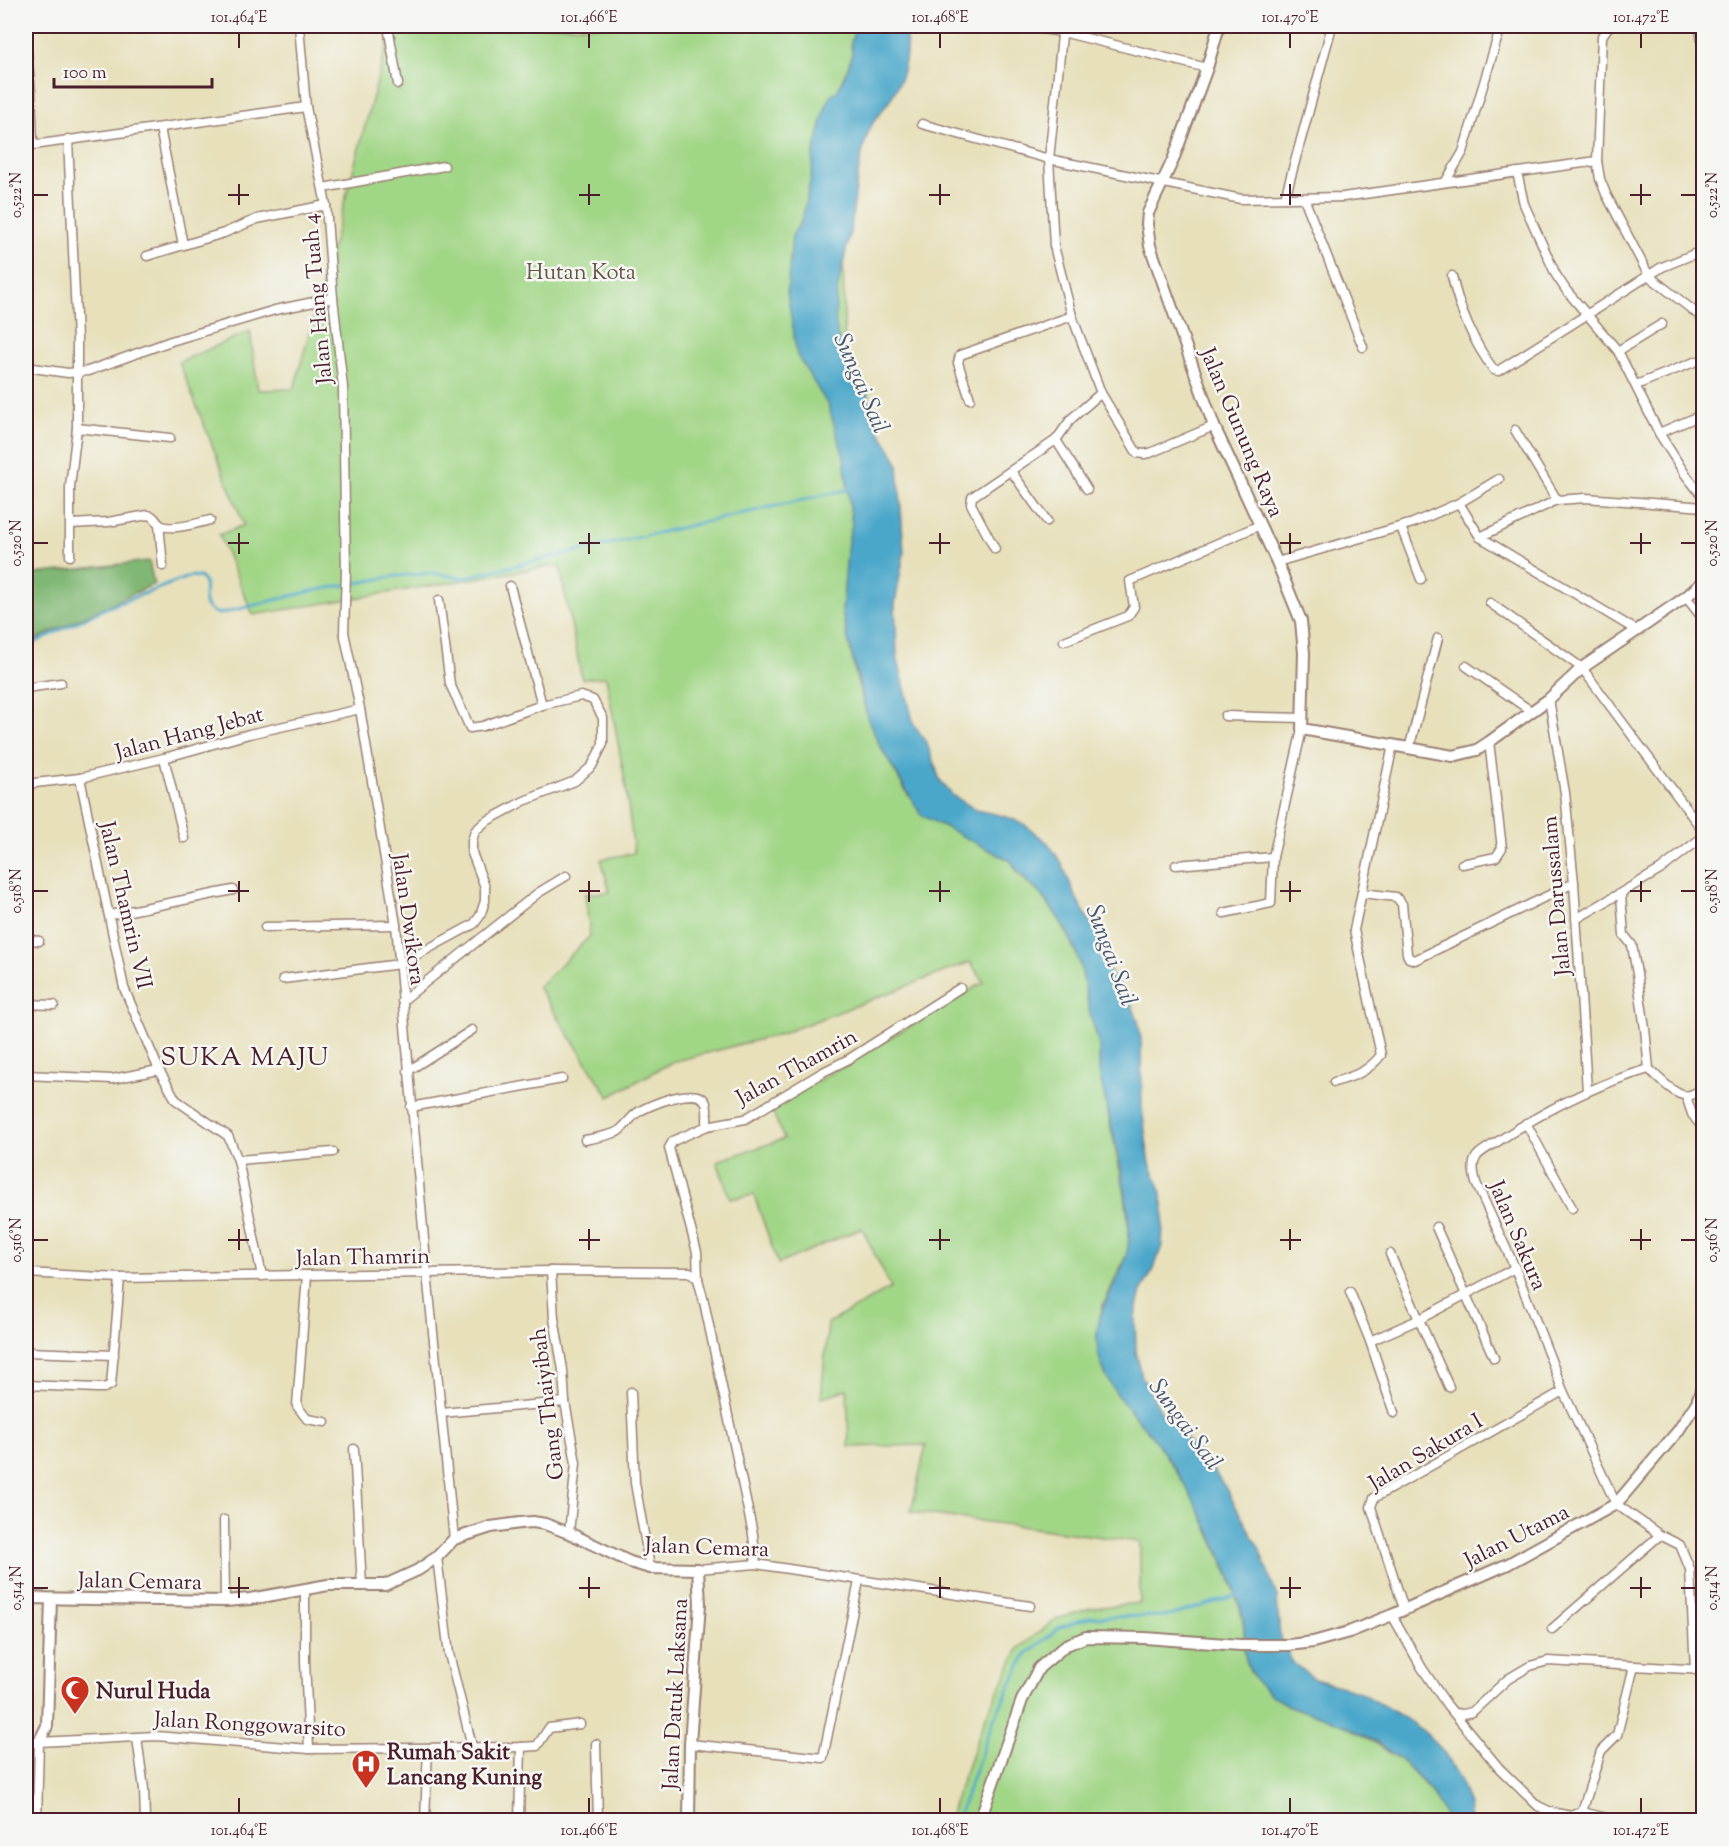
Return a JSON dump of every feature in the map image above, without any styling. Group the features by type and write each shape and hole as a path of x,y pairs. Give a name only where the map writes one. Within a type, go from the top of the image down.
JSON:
{"street":[{"name":"Jalan Hang Tuah 4","path":"299,26 306,107 326,205 343,387 345,572"},
{"path":"388,26 398,84"},
{"path":"1024,26 1062,29 1207,68"},
{"name":"Jalan Gunung Raya","path":"1218,26 1207,68 1164,183 1148,213 1147,224 1150,246 1214,426 1277,562 1301,621 1304,652 1302,723"},
{"path":"1285,198 1332,26"},
{"path":"1446,181 1463,152 1500,29 1475,26"},
{"path":"1609,26 1602,36 1597,161 1606,194 1649,276 1704,319"},
{"path":"1700,26 1704,60"},
{"path":"1062,29 1049,159 1054,246 1072,316 1101,393 1137,453 1150,453 1214,426"},
{"path":"26,42 31,92 29,146 306,107"},
{"path":"922,124 1049,159 1241,199 1343,196 1597,161"},
{"path":"160,128 183,245"},
{"path":"68,140 77,339 77,428 70,487 70,556"},
{"path":"323,188 444,166"},
{"path":"1517,172 1524,204 1556,275 1618,351 1659,433 1685,474 1704,498"},
{"path":"1304,198 1363,347"},
{"path":"147,256 224,233 257,219 326,205"},
{"path":"1452,276 1463,311 1481,353 1496,371 1588,316 1662,267 1704,250"},
{"path":"26,367 88,371 171,341 274,310 333,298"},
{"path":"970,399 958,363 960,355 1072,316"},
{"path":"1618,351 1662,324"},
{"path":"1636,385 1697,362"},
{"path":"995,549 970,500 1056,440 1071,419 1101,393"},
{"path":"1659,433 1704,414"},
{"path":"77,428 170,438"},
{"path":"1515,430 1557,500"},
{"path":"1056,440 1087,489"},
{"path":"1011,471 1047,520"},
{"path":"1277,562 1401,527 1458,503 1499,479"},
{"path":"1480,537 1557,500 1586,498 1704,507"},
{"path":"1458,503 1480,537 1636,630"},
{"path":"71,524 108,522 148,515 155,518 159,524 163,566"},
{"path":"159,524 165,527 181,526 210,520"},
{"path":"1064,641 1128,616 1134,607 1130,581 1260,525"},
{"path":"1401,527 1421,579"},
{"name":"Jalan Dwikora","path":"345,572 344,632 360,709 396,925 427,1273"},
{"path":"1225,716 1302,723 1409,749 1454,756 1470,753 1549,699 1582,668 1686,597 1704,581"},
{"path":"510,585 542,705"},
{"path":"1686,597 1704,620"},
{"path":"284,979 400,964 474,924 480,916 485,901 484,887 472,853 474,831 484,822 524,801 575,780 592,766 603,744 603,718 593,700 581,696 542,705 483,726 470,728 450,684 440,600"},
{"path":"1490,603 1582,668 1704,834 1660,870 1621,895 1576,919"},
{"path":"1409,749 1438,638"},
{"path":"1466,666 1531,711"},
{"path":"26,688 61,683"},
{"name":"Jalan Darussalam","path":"1549,699 1564,793 1574,883 1587,1091"},
{"name":"Jalan Hang Jebat","path":"26,784 81,778 249,734 360,709"},
{"path":"1224,913 1271,903 1273,857 1302,723"},
{"path":"1462,864 1496,857 1502,848 1489,742"},
{"path":"1334,1082 1356,1076 1368,1069 1381,1055 1354,930 1393,745"},
{"path":"164,758 184,838"},
{"name":"Jalan Thamrin VII","path":"81,778 124,988 159,1070 176,1100 228,1136 238,1160 262,1276"},
{"path":"1176,865 1273,857"},
{"path":"402,1001 538,893 566,876"},
{"path":"1362,893 1400,899 1407,954 1409,958 1415,960 1574,883"},
{"path":"110,915 233,890"},
{"path":"1621,895 1624,935 1632,945 1649,1069 1678,1094 1686,1096 1695,1093 1704,1084"},
{"path":"265,927 396,925"},
{"path":"26,939 39,941"},
{"name":"Jalan Thamrin","path":"756,1564 753,1534 698,1279 697,1252 669,1148 673,1141 707,1126 745,1119 849,1059 960,988"},
{"path":"26,1004 54,1005"},
{"path":"408,1071 472,1030"},
{"name":"Jalan Sakura","path":"1616,1504 1563,1391 1515,1268 1476,1183 1473,1170 1478,1155 1526,1123 1587,1091 1618,1078 1649,1069"},
{"path":"26,1075 112,1079 159,1070"},
{"path":"411,1107 562,1079"},
{"path":"585,1140 618,1132 646,1107 673,1097 697,1095 701,1097 706,1102 707,1126"},
{"path":"1686,1096 1692,1114 1704,1130"},
{"path":"1526,1123 1572,1208"},
{"path":"238,1160 333,1152"},
{"path":"1436,1227 1494,1358"},
{"path":"1390,1254 1449,1387"},
{"path":"1370,1341 1420,1319 1515,1268"},
{"name":"Jalan Thamrin","path":"26,1273 120,1278 551,1271 690,1272 698,1279"},
{"name":"Gang Thaiyibah","path":"551,1271 554,1318 576,1463 569,1533"},
{"path":"427,1273 454,1539"},
{"path":"307,1275 297,1406 307,1419 325,1422"},
{"path":"26,1385 104,1388 111,1384 120,1278"},
{"path":"1350,1292 1370,1341 1394,1413"},
{"path":"26,1352 114,1355"},
{"name":"Jalan Utama","path":"980,1821 1022,1700 1039,1668 1066,1645 1086,1637 1145,1638 1240,1645 1289,1645 1313,1642 1349,1632 1392,1615 1508,1564 1616,1504 1678,1431 1696,1402 1704,1381"},
{"name":"Jalan Sakura I","path":"1404,1610 1371,1507 1374,1498 1563,1391"},
{"path":"631,1392 634,1483 650,1568"},
{"path":"441,1413 565,1402"},
{"path":"354,1449 362,1585"},
{"path":"1455,1713 1472,1712 1508,1679 1530,1666 1548,1661 1700,1670 1690,1569 1680,1545 1660,1535 1616,1504"},
{"path":"224,1520 225,1601"},
{"name":"Jalan Cemara","path":"26,1598 225,1601 250,1599 305,1588 385,1585 401,1579 437,1557 454,1539 491,1527 533,1522 569,1533 630,1562 650,1568 698,1569 756,1564 1030,1606"},
{"path":"1552,1629 1660,1535"},
{"path":"437,1557 449,1653 472,1746"},
{"name":"Jalan Datuk Laksana","path":"689,1821 690,1744 700,1604 698,1569"},
{"path":"690,1744 823,1758 859,1581"},
{"path":"305,1588 305,1661 309,1749"},
{"path":"37,1821 39,1742 47,1726 51,1599"},
{"path":"1392,1615 1422,1668 1447,1704 1499,1768 1538,1806 1551,1812 1571,1816 1582,1812 1615,1821"},
{"path":"1582,1812 1601,1751 1617,1735 1634,1666"},
{"path":"519,1821 522,1747 537,1746 549,1728 580,1724"},
{"name":"Jalan Ronggowarsito","path":"26,1742 156,1736 309,1749 522,1747"},
{"path":"137,1738 144,1789 145,1821"},
{"path":"596,1744 598,1821"},
{"path":"425,1821 428,1748"}],"green space":[{"name":"Hutan Kota","path":"392,26 856,26 851,42 852,54 841,83 846,471 852,525 848,541 842,612 868,719 880,746 908,795 979,844 1011,861 1018,874 1040,894 1059,919 1080,962 1089,1010 1099,1045 1099,1071 1125,1195 1129,1233 1128,1251 1103,1305 1098,1325 1099,1355 1105,1374 1130,1411 1154,1438 1195,1500 1229,1576 1240,1609 1244,1628 1244,1652 1250,1672 1269,1693 1285,1704 1355,1730 1399,1759 1440,1803 1446,1820 948,1820 985,1718 1019,1648 1057,1619 1090,1608 1140,1603 1140,1542 911,1512 926,1445 849,1447 847,1389 821,1398 828,1323 891,1288 862,1228 778,1264 754,1195 730,1199 717,1161 784,1139 771,1108 984,982 970,962 781,1034 672,1062 609,1097 538,987 590,936 585,894 610,892 601,859 634,853 625,781 606,677 582,679 560,568 551,566 253,615 219,535 244,525 179,362 250,331 258,390 294,389"},
{"path":"149,561 154,584 26,644 26,575"}],"water":[{"name":"Sungai Sail","path":"856,26 905,26 906,36 906,55 899,83 870,128 863,149 850,234 837,293 836,323 840,344 865,385 874,420 898,464 904,553 895,604 897,656 914,725 926,741 940,780 952,795 976,810 1004,816 1022,823 1048,843 1061,862 1077,899 1100,940 1103,947 1103,958 1113,977 1128,995 1138,1021 1141,1039 1142,1108 1147,1146 1164,1208 1162,1245 1154,1269 1141,1291 1135,1315 1136,1351 1142,1377 1162,1413 1207,1462 1225,1487 1259,1548 1277,1597 1280,1638 1292,1661 1314,1679 1358,1691 1426,1733 1445,1754 1460,1779 1471,1820 1446,1820 1427,1786 1398,1758 1382,1746 1346,1726 1277,1699 1262,1687 1249,1669 1246,1661 1240,1607 1229,1574 1213,1539 1176,1471 1111,1384 1098,1353 1097,1334 1100,1317 1127,1253 1128,1215 1122,1175 1100,1076 1098,1043 1076,951 1055,913 1011,861 921,815 880,746 868,719 842,612 848,541 852,525 844,457 828,405 797,355 787,292 792,236 802,220 813,157 825,109 831,95 838,90 849,65 852,54 851,42"}],"waterway":[{"path":"26,647 106,608 191,576 200,577 205,583 206,606 219,614 307,592 396,576 435,573 461,578 850,489"},
{"path":"957,1820 993,1721 1026,1654 1061,1627 1091,1617 1169,1616 1238,1595"}],"place":[{"name":"Nurul Huda","path":"75,1716"},
{"name":"Rumah Sakit Lancang Kuning","path":"366,1790"}],"district":[{"name":"SUKA MAJU","path":"245,1056"}]}
